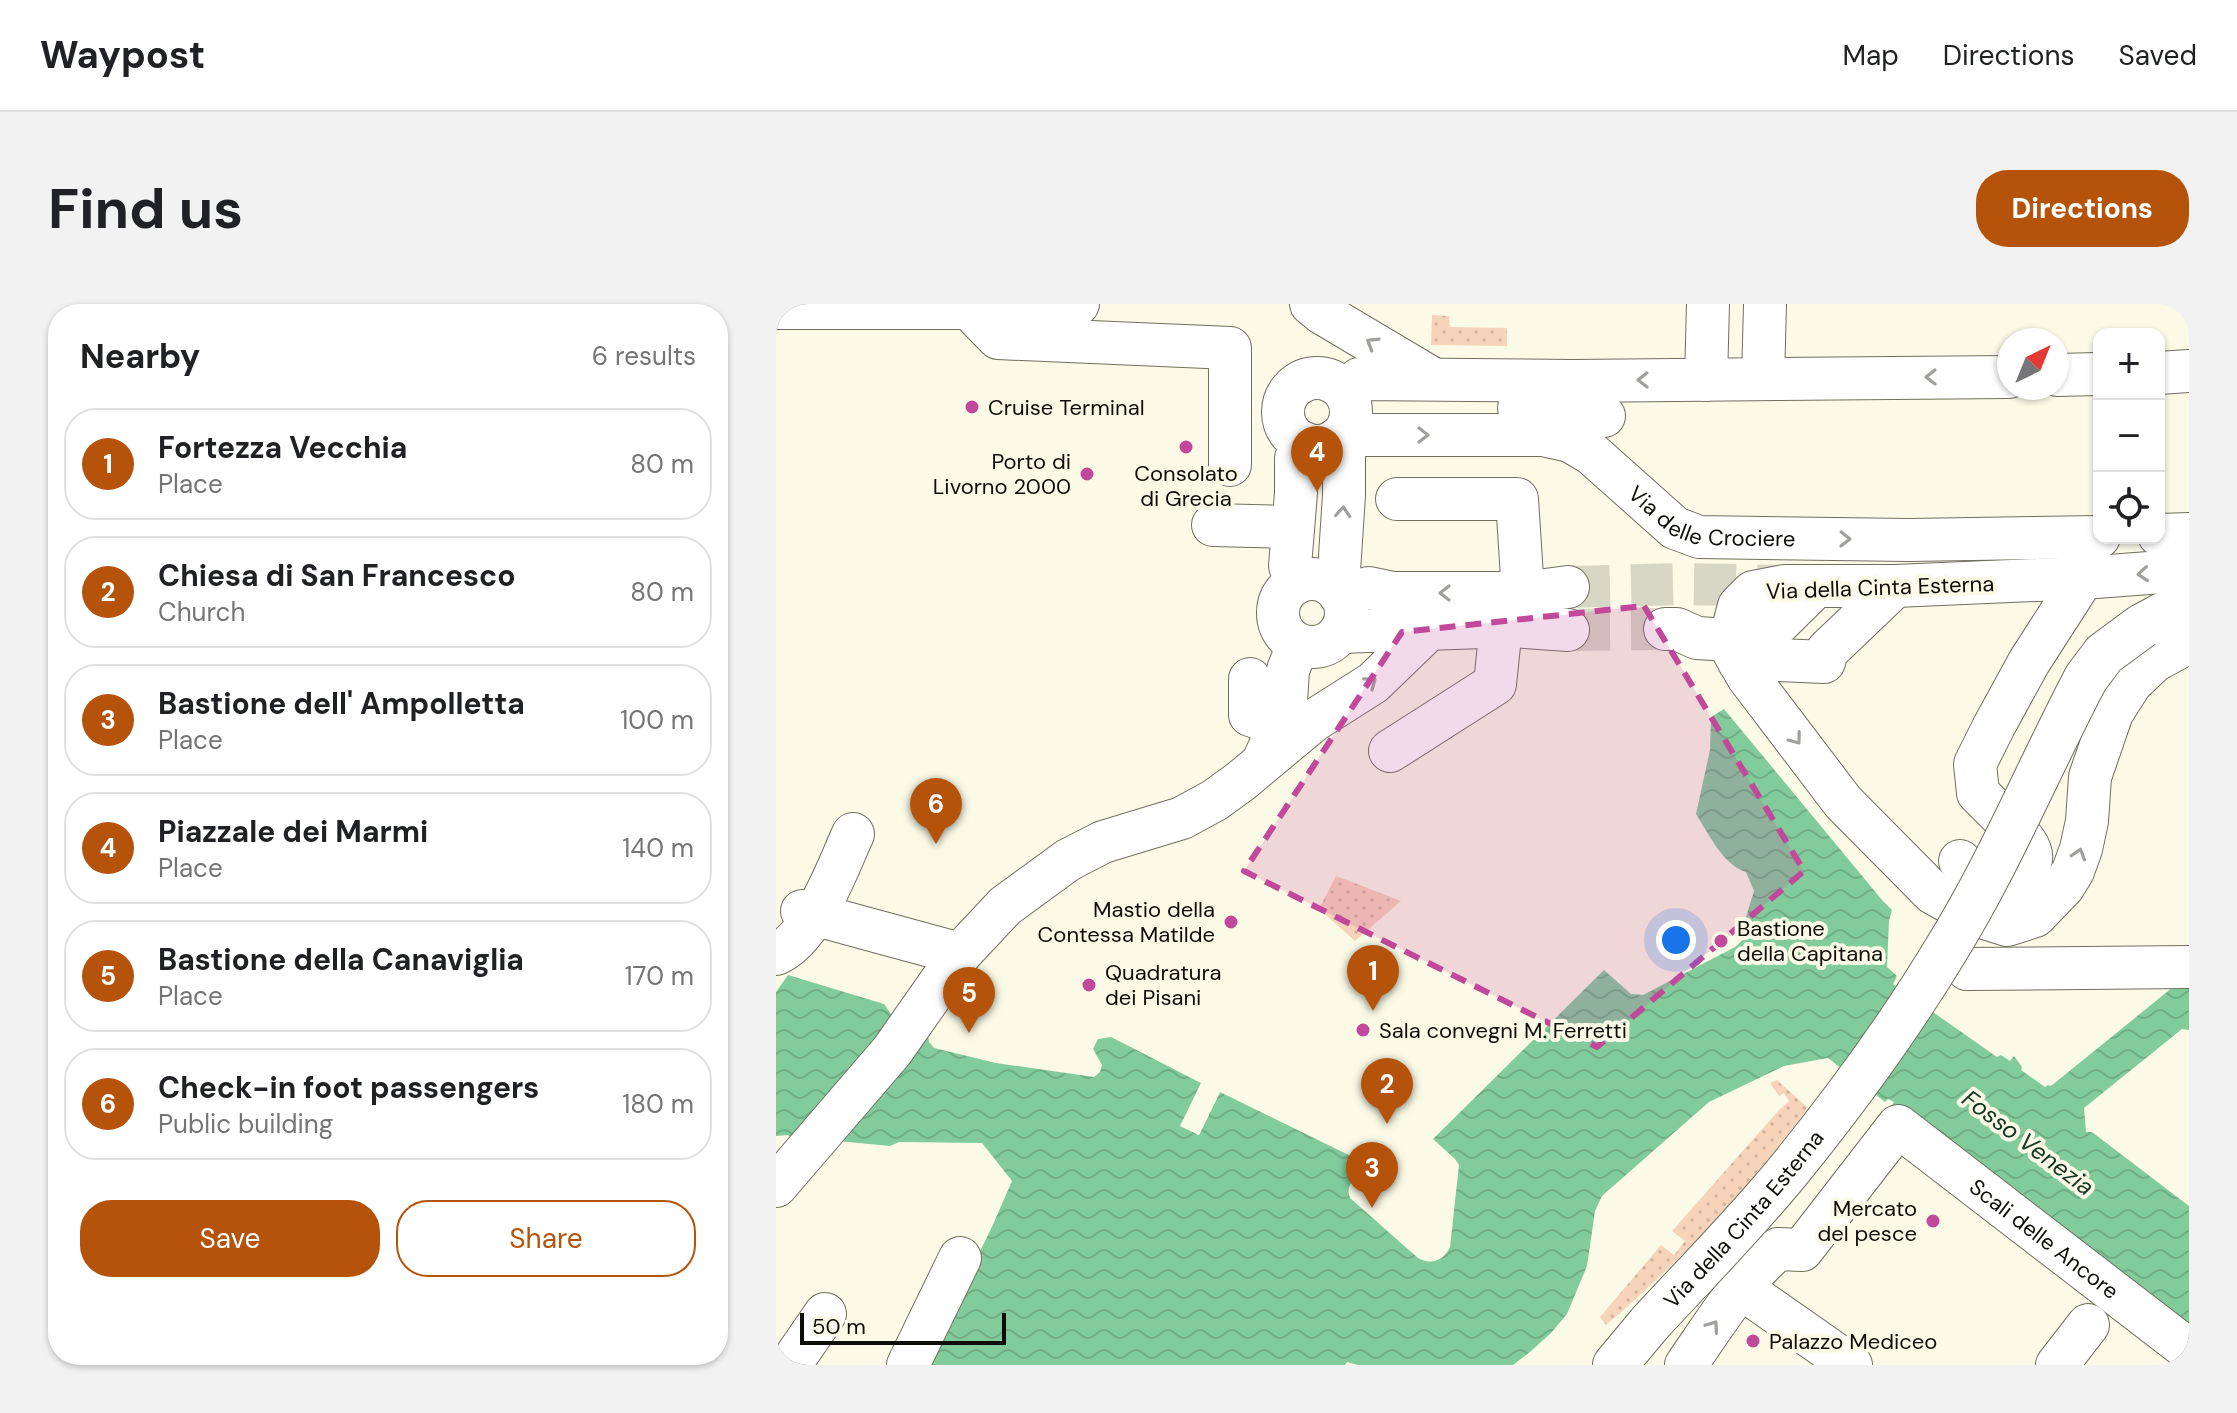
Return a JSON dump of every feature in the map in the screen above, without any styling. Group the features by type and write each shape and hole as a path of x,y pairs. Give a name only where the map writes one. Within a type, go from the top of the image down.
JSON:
{"main road":[{"name":"Via della Cinta Esterna","path":"1617,1364 1650,1323 1788,1172 1871,1062 1945,952 1979,893 2086,678 2104,654 2142,626 2189,605"}],"street":[{"path":"776,308 1052,308 1078,304"},
{"path":"1706,380 1708,304"},
{"path":"1763,379 1765,304"},
{"path":"969,308 998,338 1230,348 1230,465"},
{"path":"1285,736 1288,670 1323,613 1339,571 1344,495 1344,453 1325,414 1303,309 1322,313 1434,380"},
{"path":"2165,373 2189,371"},
{"path":"2069,375 2093,374"},
{"path":"1568,587 1512,610 1430,628 1370,633 1323,613 1290,566 1296,458 1325,414 1359,379 1997,377"},
{"path":"1230,406 1325,414 1573,410 1604,416"},
{"name":"Via delle Crociere","path":"1325,414 1366,435 1543,435 1570,441 1592,454 1675,528 1699,537 1909,540 2093,537"},
{"path":"1390,751 1495,684 1512,610 1517,499 1397,499"},
{"path":"1213,525 1293,527"},
{"path":"2165,535 2189,534"},
{"name":"Via della Cinta Esterna","path":"1720,652 1739,606 1753,592 1784,586 2083,578 2189,570"},
{"path":"1960,861 1983,884 2007,888 2023,875 2030,864 2032,851 2026,840 1978,793 1975,764 2029,662 2083,578"},
{"path":"1720,652 1824,662 1855,586"},
{"path":"1323,613 1369,588 1512,610 1568,630"},
{"path":"786,1174 892,1051 960,954 1005,906 1068,860 1103,842 1182,818 1215,800 1285,736 1373,683 1430,628"},
{"path":"1720,652 1843,802 1933,893 1969,913 2007,925 2035,916 2063,887 2073,871 2087,821 2090,777 2112,713 2131,683 2154,661 2189,642"},
{"path":"1250,679 1250,715 1285,736"},
{"path":"776,954 784,950 809,913 853,834"},
{"path":"809,913 960,954"},
{"path":"1967,969 2189,967"},
{"name":"Scali delle Ancore","path":"1741,1288 1760,1263 1778,1249 1802,1250 1898,1126 2189,1350"},
{"path":"908,1365 960,1258"},
{"path":"1686,1365 1741,1288 1851,1365"},
{"path":"790,1365 825,1314"},
{"path":"2057,1365 2088,1325"}],"highlighted area":[{"path":"1644,606 1804,871 1597,1047 1244,871 1402,632"}],"shaded area":[{"path":"1432,315 1449,316 1450,327 1507,328 1507,346 1431,345"},
{"path":"1336,876 1401,901 1355,941 1319,909"},
{"path":"1777,1080 1808,1108 1713,1222 1606,1325 1600,1317 1661,1245 1674,1255 1685,1241 1672,1231 1789,1101 1784,1093 1779,1096 1770,1083"}],"water":[{"name":"Fosso Venezia","path":"1724,709 1892,910 1887,967 1897,976 1893,984 1997,1057 2001,1055 2010,1061 2014,1056 2021,1070 2045,1087 2051,1086 2178,983 2189,983 2189,1030 2182,1029 2084,1108 2086,1132 2092,1132 2189,1206 2189,1335 1890,1109 1894,1102 1888,1099 1885,1102 1828,1058 1784,1066 1709,1102 1602,1196 1595,1211 1587,1266 1567,1314 1551,1333 1513,1365 1358,1365 1347,1362 1345,1365 924,1365 1012,1181 982,1143 899,1142 890,1146 838,1141 818,1163 788,1135 776,1136 776,992 788,975 884,1004 893,1017 928,1035 934,1048 996,1063 1094,1077 1102,1065 1093,1049 1098,1039 1111,1037 1201,1083 1181,1126 1199,1135 1220,1092 1363,1162 1367,1169 1366,1176 1350,1184 1350,1198 1418,1258 1437,1260 1450,1247 1459,1165 1433,1139 1604,970 1631,994 1643,995 1735,947 1745,938 1748,931 1746,917 1754,891 1746,872 1724,856 1696,814 1710,750 1711,717"}],"pier":[{"path":"1201,1083 1205,1084 1185,1124 1197,1130 1216,1090 1220,1092 1199,1135 1180,1126"}],"tunnel":[{"path":"1568,587 1680,584 1784,586"},
{"path":"1568,630 1665,629"}],"place":[{"name":"Cruise Terminal","path":"972,407"},
{"name":"Consolato di Grecia","path":"1186,447"},
{"name":"Porto di Livorno 2000","path":"1087,474"},
{"name":"Piazzale dei Marmi","path":"1317,492"},
{"name":"Check-in foot passengers","path":"936,844"},
{"name":"Mastio della Contessa Matilde","path":"1231,922"},
{"name":"Bastione della Capitana","path":"1721,941"},
{"name":"Quadratura dei Pisani","path":"1089,985"},
{"name":"Fortezza Vecchia","path":"1373,1011"},
{"name":"Sala convegni M. Ferretti","path":"1363,1030"},
{"name":"Bastione della Canaviglia","path":"969,1033"},
{"name":"Chiesa di San Francesco","path":"1387,1124"},
{"name":"Bastione dell' Ampolletta","path":"1372,1208"},
{"name":"Mercato del pesce","path":"1933,1221"},
{"name":"Palazzo Mediceo","path":"1753,1341"}]}
